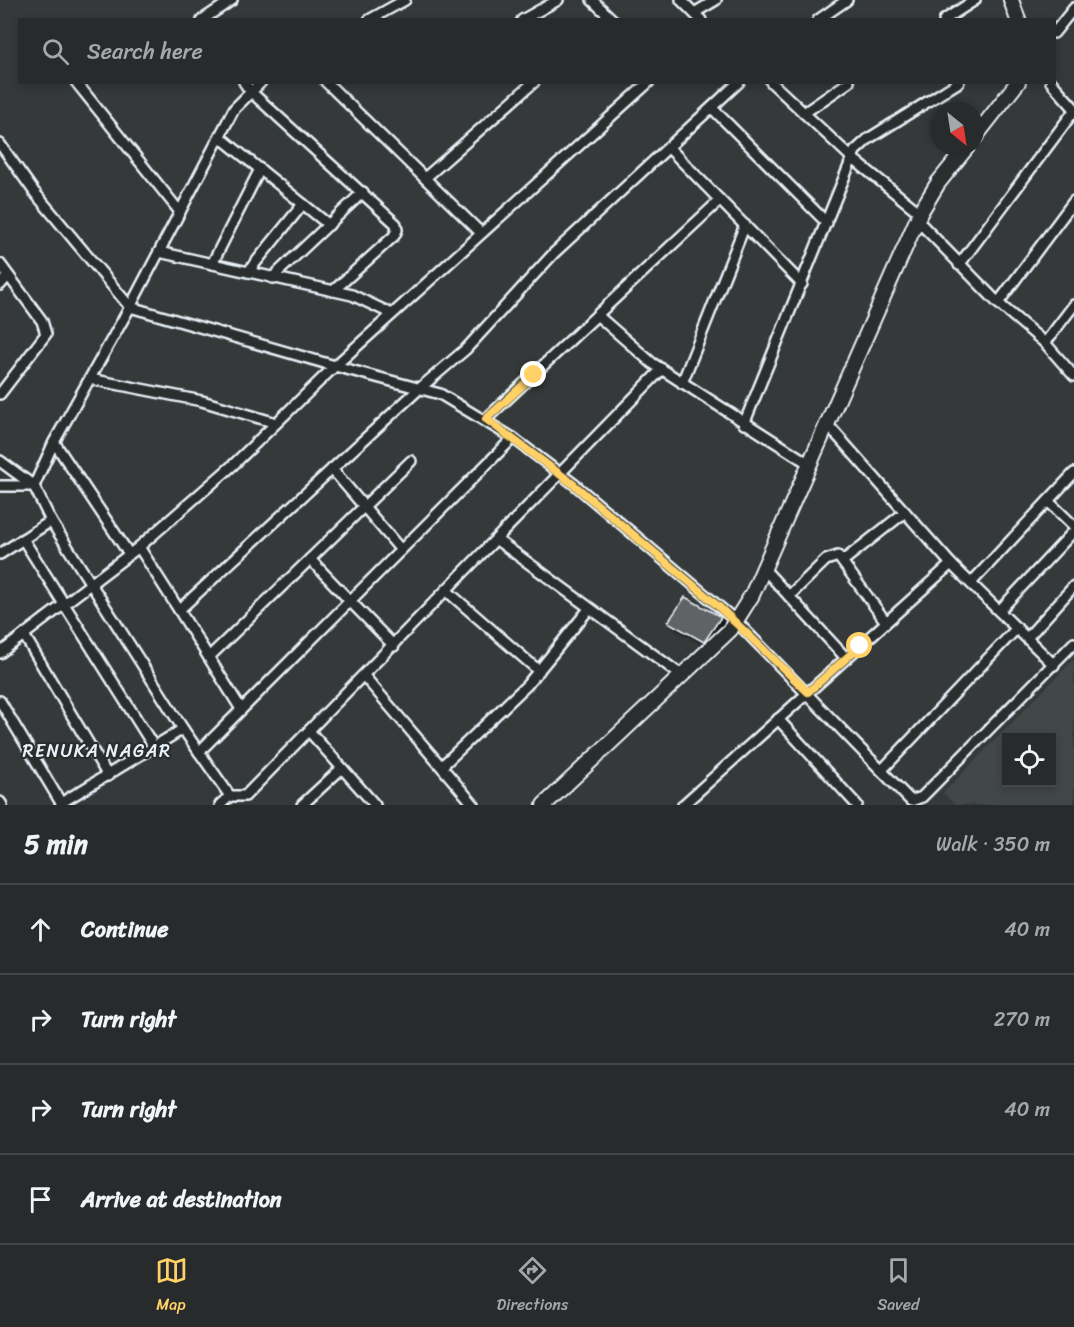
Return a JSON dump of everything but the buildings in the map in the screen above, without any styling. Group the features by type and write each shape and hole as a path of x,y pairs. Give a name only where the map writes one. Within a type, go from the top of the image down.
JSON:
{"main road":[{"path":"1011,0 1017,18"},
{"path":"984,125 1016,84"},
{"path":"544,805 730,630 736,621 764,569 919,217 938,183 960,156"}],"street":[{"path":"205,18 232,0"},
{"path":"381,0 383,12"},
{"path":"372,18 405,0"},
{"path":"526,18 558,0"},
{"path":"592,0 609,18"},
{"path":"681,0 697,16 716,0"},
{"path":"821,18 846,0"},
{"path":"947,18 975,0"},
{"path":"1056,30 1074,8"},
{"path":"78,84 180,212"},
{"path":"245,84 250,91 392,218 397,230 333,291"},
{"path":"34,486 54,442 130,307 234,109 259,84"},
{"path":"328,84 481,233"},
{"path":"425,178 532,84"},
{"path":"0,653 66,605 139,547 233,465 392,314 647,84"},
{"path":"179,610 419,389 466,349 554,253 737,84"},
{"path":"773,84 919,217 959,265 998,303 1045,343 1074,376"},
{"path":"804,113 846,84"},
{"path":"744,424 852,158 868,139 956,84"},
{"path":"959,265 1074,110 1053,84"},
{"path":"712,108 827,223"},
{"path":"220,137 329,225"},
{"path":"0,144 35,193 130,307 440,394 486,419 513,438 736,621 808,692 911,801 918,800 1074,644"},
{"path":"668,147 802,284"},
{"path":"212,264 260,169"},
{"path":"272,278 363,192"},
{"path":"486,419 720,200"},
{"path":"998,303 1074,201"},
{"path":"248,272 303,204"},
{"path":"682,383 745,225"},
{"path":"159,252 333,291 369,302 392,314"},
{"path":"0,264 42,321 46,334 0,394"},
{"path":"0,285 8,276"},
{"path":"1045,343 1074,305"},
{"path":"597,315 635,350 662,369 744,424 811,465"},
{"path":"220,805 230,796 245,796 662,369"},
{"path":"90,379 202,401 276,423"},
{"path":"828,425 951,564 1054,665"},
{"path":"199,752 513,438"},
{"path":"54,442 129,554"},
{"path":"0,461 34,486 51,521 183,729 230,796"},
{"path":"208,657 411,461"},
{"path":"332,469 402,550"},
{"path":"971,583 1074,473"},
{"path":"0,486 34,486"},
{"path":"1048,501 1074,526"},
{"path":"843,561 905,512"},
{"path":"0,554 51,521"},
{"path":"999,611 1074,531"},
{"path":"23,539 154,747"},
{"path":"496,540 681,675"},
{"path":"139,547 241,709"},
{"path":"789,596 831,556 838,556 886,622"},
{"path":"310,559 394,646"},
{"path":"683,805 951,564"},
{"path":"764,569 846,658"},
{"path":"1027,638 1074,586"},
{"path":"447,591 539,671"},
{"path":"442,766 539,671 589,609"},
{"path":"882,770 1017,628"},
{"path":"24,635 108,776"},
{"path":"364,676 474,805"},
{"path":"0,701 60,804 183,729"},
{"path":"778,718 857,805"},
{"path":"309,731 375,805"},
{"path":"302,805 342,768"}],"shaded area":[{"path":"1074,659 1074,805 955,805 943,793"}],"district":[{"name":"RENUKA NAGAR","path":"97,751"}],"route":[{"path":"534,375 486,419 573,484 736,621 808,692 860,646"}]}
